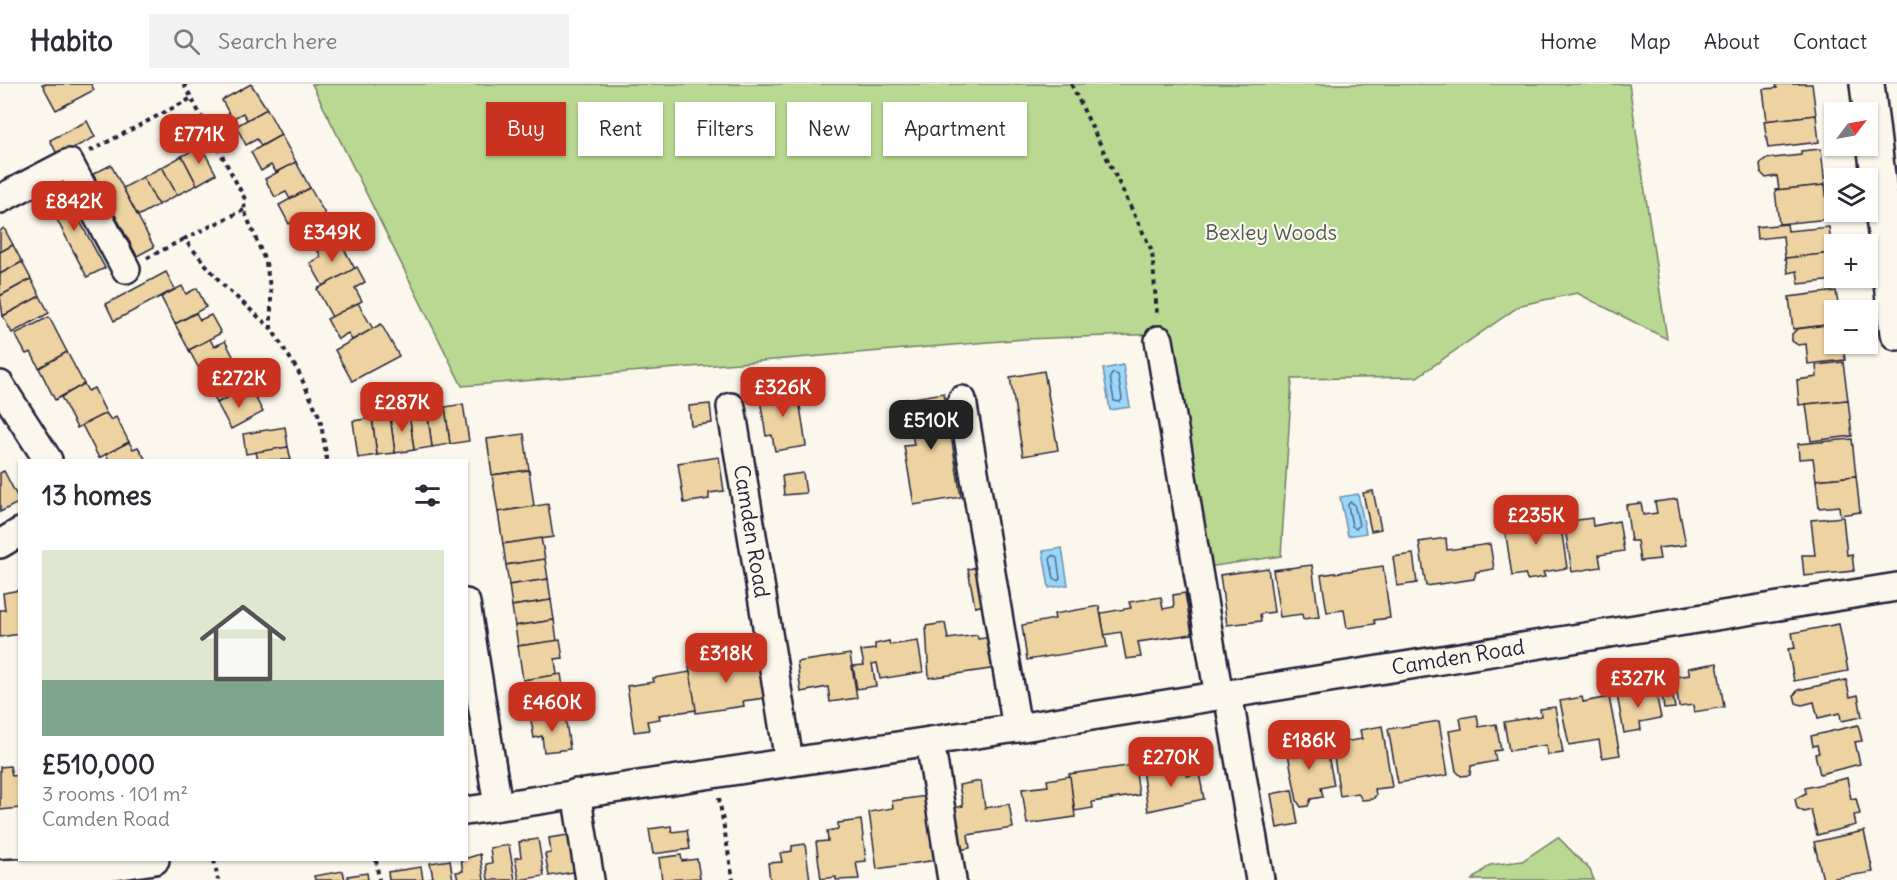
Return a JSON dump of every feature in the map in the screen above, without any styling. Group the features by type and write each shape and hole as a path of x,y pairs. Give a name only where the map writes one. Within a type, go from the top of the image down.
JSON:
{"main road":[{"path":"1867,84 1897,333"}],"street":[{"path":"0,199 69,163 126,269"},
{"path":"1159,340 1223,695 1260,880"},
{"path":"0,385 47,459"},
{"path":"962,400 1017,728"},
{"name":"Camden Road","path":"731,407 789,762"},
{"path":"0,544 18,533"},
{"name":"Camden Road","path":"468,811 1017,728 1897,587"},
{"path":"468,616 498,806"},
{"path":"930,741 952,880"},
{"path":"576,793 590,880"},
{"path":"0,873 88,870 148,861"}],"path":[{"path":"184,84 245,199 244,210 266,263 271,293 272,328"},
{"path":"1071,84 1152,251 1159,340"},
{"path":"69,163 192,98"},
{"path":"126,269 244,210"},
{"path":"184,239 224,286 272,328 298,371 320,418 327,459"},
{"path":"715,772 733,880"},
{"path":"214,861 218,880"},
{"path":"376,861 379,880"}],"green space":[{"name":"Bexley Woods","path":"312,84 1629,84 1667,339 1577,293 1521,305 1417,377 1292,379 1281,556 1195,569 1161,334 1025,339 462,386"},
{"path":"1558,837 1590,870 1594,880 1472,880 1490,865 1522,861"}],"water":[{"path":"1123,365 1130,407 1110,410 1103,369"},
{"path":"1358,494 1366,533 1348,536 1340,497"},
{"path":"1062,548 1068,585 1049,588 1043,551"}],"building":[{"path":"42,84 91,84 94,90 56,110"},
{"path":"251,84 267,109 247,120 243,113 232,119 222,100"},
{"path":"1776,84 1812,84 1816,115 1767,121 1763,89 1777,88"},
{"path":"267,109 281,135 261,146 257,139 246,145 236,126"},
{"path":"1816,115 1819,142 1768,148 1764,121"},
{"path":"87,121 95,137 58,156 50,140"},
{"path":"281,135 296,162 276,172 271,165 261,171 251,152"},
{"path":"201,146 216,174 197,185 182,156"},
{"path":"1821,149 1824,185 1779,190 1777,176 1766,178 1761,173 1760,164 1765,159 1801,155 1801,151"},
{"path":"182,156 197,185 177,195 162,167"},
{"path":"296,162 310,188 290,199 286,192 275,197 265,179"},
{"path":"111,165 154,247 137,256 93,174"},
{"path":"162,167 177,195 158,205 143,177"},
{"path":"143,177 158,205 138,216 123,188"},
{"path":"1824,185 1824,220 1779,224 1775,190"},
{"path":"61,186 105,268 87,277 44,195"},
{"path":"310,188 325,214 304,225 300,218 289,224 279,205"},
{"path":"325,214 339,240 318,251 314,244 304,250 294,231"},
{"path":"1787,224 1788,231 1829,227 1830,234 1824,234 1824,254 1785,259 1783,236 1757,239 1756,227"},
{"path":"4,228 13,245 0,252 0,231"},
{"path":"339,240 355,269 323,286 310,263 321,257 318,251"},
{"path":"13,245 22,262 0,274 0,252"},
{"path":"1824,254 1824,281 1799,284 1797,271 1788,273 1786,258"},
{"path":"22,262 31,279 0,296 0,274"},
{"path":"357,267 365,282 355,288 362,301 332,317 317,289"},
{"path":"166,272 175,289 114,321 106,304"},
{"path":"31,279 40,296 3,316 0,296"},
{"path":"182,286 186,294 197,288 206,307 175,324 161,297"},
{"path":"1836,291 1837,300 1824,300 1824,325 1793,329 1789,297"},
{"path":"40,296 49,313 12,333 3,316"},
{"path":"358,303 373,329 352,340 348,333 338,339 327,319"},
{"path":"196,313 200,320 211,315 221,333 189,350 175,324"},
{"path":"49,317 67,352 39,368 31,352 26,354 15,334"},
{"path":"381,324 399,356 352,381 335,350"},
{"path":"1824,325 1824,354 1844,354 1845,360 1808,364 1806,344 1798,345 1792,341 1792,334 1797,329"},
{"path":"210,339 214,347 225,341 235,360 203,376 189,350"},
{"path":"67,352 84,384 55,400 39,368"},
{"path":"1843,362 1848,400 1799,405 1797,380 1817,377 1816,365"},
{"path":"224,365 228,373 239,367 249,386 217,403 203,376"},
{"path":"1044,371 1058,450 1023,456 1010,377"},
{"path":"84,384 88,391 94,388 106,413 77,428 61,397"},
{"path":"797,386 806,446 775,451 772,435 766,436 759,393"},
{"path":"238,392 242,399 253,393 263,412 231,429 217,403"},
{"path":"944,393 961,497 914,505 904,446 914,445 906,399"},
{"path":"1848,400 1852,436 1811,441 1806,404"},
{"path":"463,404 469,441 450,444 445,407"},
{"path":"710,404 712,423 691,426 689,406"},
{"path":"445,407 450,444 432,447 427,410"},
{"path":"427,410 432,447 414,450 409,413"},
{"path":"106,413 111,420 116,417 129,442 99,458 82,425"},
{"path":"409,413 414,450 395,453 390,416"},
{"path":"390,416 395,453 377,455 372,418"},
{"path":"372,418 377,455 358,458 353,421"},
{"path":"285,427 288,447 246,454 243,434"},
{"path":"524,434 529,470 492,475 487,439"},
{"path":"1852,439 1856,476 1816,480 1813,458 1799,459 1798,444"},
{"path":"129,442 133,449 138,447 145,459 108,459 106,454"},
{"path":"288,447 291,459 258,459 256,452"},
{"path":"719,457 724,491 709,493 709,499 684,503 678,463"},
{"path":"529,470 534,506 498,512 492,475"},
{"path":"4,471 18,498 18,503 0,512 0,473"},
{"path":"803,473 806,493 784,495 782,476"},
{"path":"1856,476 1860,512 1840,515 1839,506 1819,508 1816,480"},
{"path":"1373,491 1381,529 1371,531 1363,493"},
{"path":"1677,499 1686,545 1658,548 1660,559 1640,561 1637,541 1631,541 1626,505 1641,503 1643,515 1657,513 1655,502"},
{"path":"548,504 553,537 503,544 498,512"},
{"path":"1559,514 1567,568 1543,572 1545,577 1527,580 1525,574 1512,576 1504,522"},
{"path":"1843,517 1847,555 1852,554 1854,571 1804,576 1802,555 1815,555 1811,520"},
{"path":"1592,518 1593,526 1619,521 1624,551 1599,555 1601,567 1572,572 1564,522"},
{"path":"541,538 545,559 506,565 503,544"},
{"path":"1446,538 1447,550 1490,544 1494,569 1476,572 1474,579 1426,586 1419,542"},
{"path":"1413,554 1417,583 1397,586 1393,557"},
{"path":"545,559 548,579 509,585 506,565"},
{"path":"1312,565 1319,617 1303,619 1302,614 1280,617 1273,570"},
{"path":"983,566 990,604 975,607 968,569"},
{"path":"1383,566 1390,618 1374,620 1375,624 1347,628 1344,610 1327,612 1321,575"},
{"path":"1268,568 1274,612 1260,614 1261,621 1227,625 1220,575"},
{"path":"548,579 551,600 512,606 509,585"},
{"path":"18,590 18,634 0,637 0,610 5,610 3,593"},
{"path":"1185,593 1192,634 1138,642 1141,657 1126,659 1121,632 1104,635 1101,613 1131,608 1129,602 1161,597 1163,609 1174,607 1173,595"},
{"path":"551,600 554,620 515,626 512,606"},
{"path":"1099,606 1107,647 1027,660 1022,625 1055,619 1054,614"},
{"path":"554,620 557,641 518,646 515,626"},
{"path":"945,623 948,639 977,635 978,639 992,637 997,668 929,678 926,626"},
{"path":"1839,624 1848,671 1794,681 1788,649 1795,648 1792,633"},
{"path":"560,640 563,658 555,659 557,675 523,680 518,646"},
{"path":"889,641 890,645 918,641 923,672 880,679 877,663 872,664 876,686 857,689 853,666 864,665 861,651 875,649 875,644"},
{"path":"850,654 857,698 830,702 828,687 801,692 797,662"},
{"path":"759,657 765,698 743,701 744,706 696,713 689,667"},
{"path":"1717,663 1724,707 1694,712 1693,705 1679,707 1675,677 1690,675 1688,668"},
{"path":"690,672 696,710 659,715 660,719 647,721 649,730 634,732 627,686 654,682 653,678"},
{"path":"561,674 563,687 571,686 575,710 529,717 523,680"},
{"path":"1846,680 1850,697 1858,695 1862,717 1841,721 1840,713 1818,718 1814,702 1802,705 1796,703 1794,695 1798,690"},
{"path":"1671,686 1675,708 1664,709 1661,688"},
{"path":"1655,688 1661,718 1640,722 1641,730 1624,733 1617,695"},
{"path":"1582,697 1583,702 1609,697 1620,755 1602,758 1599,740 1569,745 1560,701"},
{"path":"1555,707 1563,753 1548,755 1546,745 1509,751 1504,722 1541,716 1540,709"},
{"path":"565,715 570,749 544,752 542,736 534,738 531,720"},
{"path":"1477,715 1479,727 1496,724 1501,750 1494,751 1496,761 1471,766 1470,775 1461,776 1456,771 1449,731 1462,729 1460,718"},
{"path":"1439,721 1448,775 1398,783 1388,729"},
{"path":"1858,725 1862,741 1855,742 1860,764 1820,774 1815,754 1819,753 1817,745 1813,746 1811,736"},
{"path":"1382,726 1392,787 1375,789 1376,795 1373,799 1362,800 1358,793 1340,796 1332,744 1362,739 1360,730"},
{"path":"1309,738 1312,753 1327,750 1334,785 1321,788 1323,797 1311,799 1308,806 1301,807 1297,801 1286,743"},
{"path":"1135,765 1139,795 1092,802 1093,808 1075,811 1069,774"},
{"path":"10,766 12,776 18,775 18,808 0,810 0,767"},
{"path":"1155,767 1156,773 1186,767 1187,776 1199,773 1204,799 1148,811 1142,769"},
{"path":"1070,776 1075,817 1027,824 1022,789 1048,786 1047,780"},
{"path":"1847,778 1851,799 1856,798 1860,814 1854,815 1856,825 1817,835 1811,810 1804,812 1797,808 1795,799 1806,793 1805,788"},
{"path":"981,781 985,808 1009,804 1013,828 968,835 970,848 959,850 953,808 963,806 959,785"},
{"path":"1292,790 1298,824 1277,828 1271,794"},
{"path":"926,796 936,860 877,869 869,812 893,808 892,801"},
{"path":"861,820 866,861 856,862 859,879 836,880 836,877 821,879 816,842 828,841 827,831 838,829 838,823"},
{"path":"671,826 672,832 687,830 690,849 653,854 649,829"},
{"path":"1864,831 1873,872 1823,880 1814,842"},
{"path":"568,835 574,872 549,876 545,854 551,853 549,838"},
{"path":"538,839 544,876 519,880 515,858 521,857 519,842"},
{"path":"805,844 810,880 770,880 768,863 782,862 780,853 792,851 792,846"},
{"path":"509,845 515,880 488,880 486,864 492,863 490,848"},
{"path":"480,854 484,880 458,880 456,872 463,871 461,861 468,861 468,858"},
{"path":"681,855 682,861 697,859 700,878 662,880 659,858"},
{"path":"450,861 453,880 427,880 433,877 430,863"},
{"path":"421,867 423,880 389,880 388,872"},
{"path":"343,871 345,880 315,880 314,876"},
{"path":"367,873 368,880 348,880 348,876"}]}
